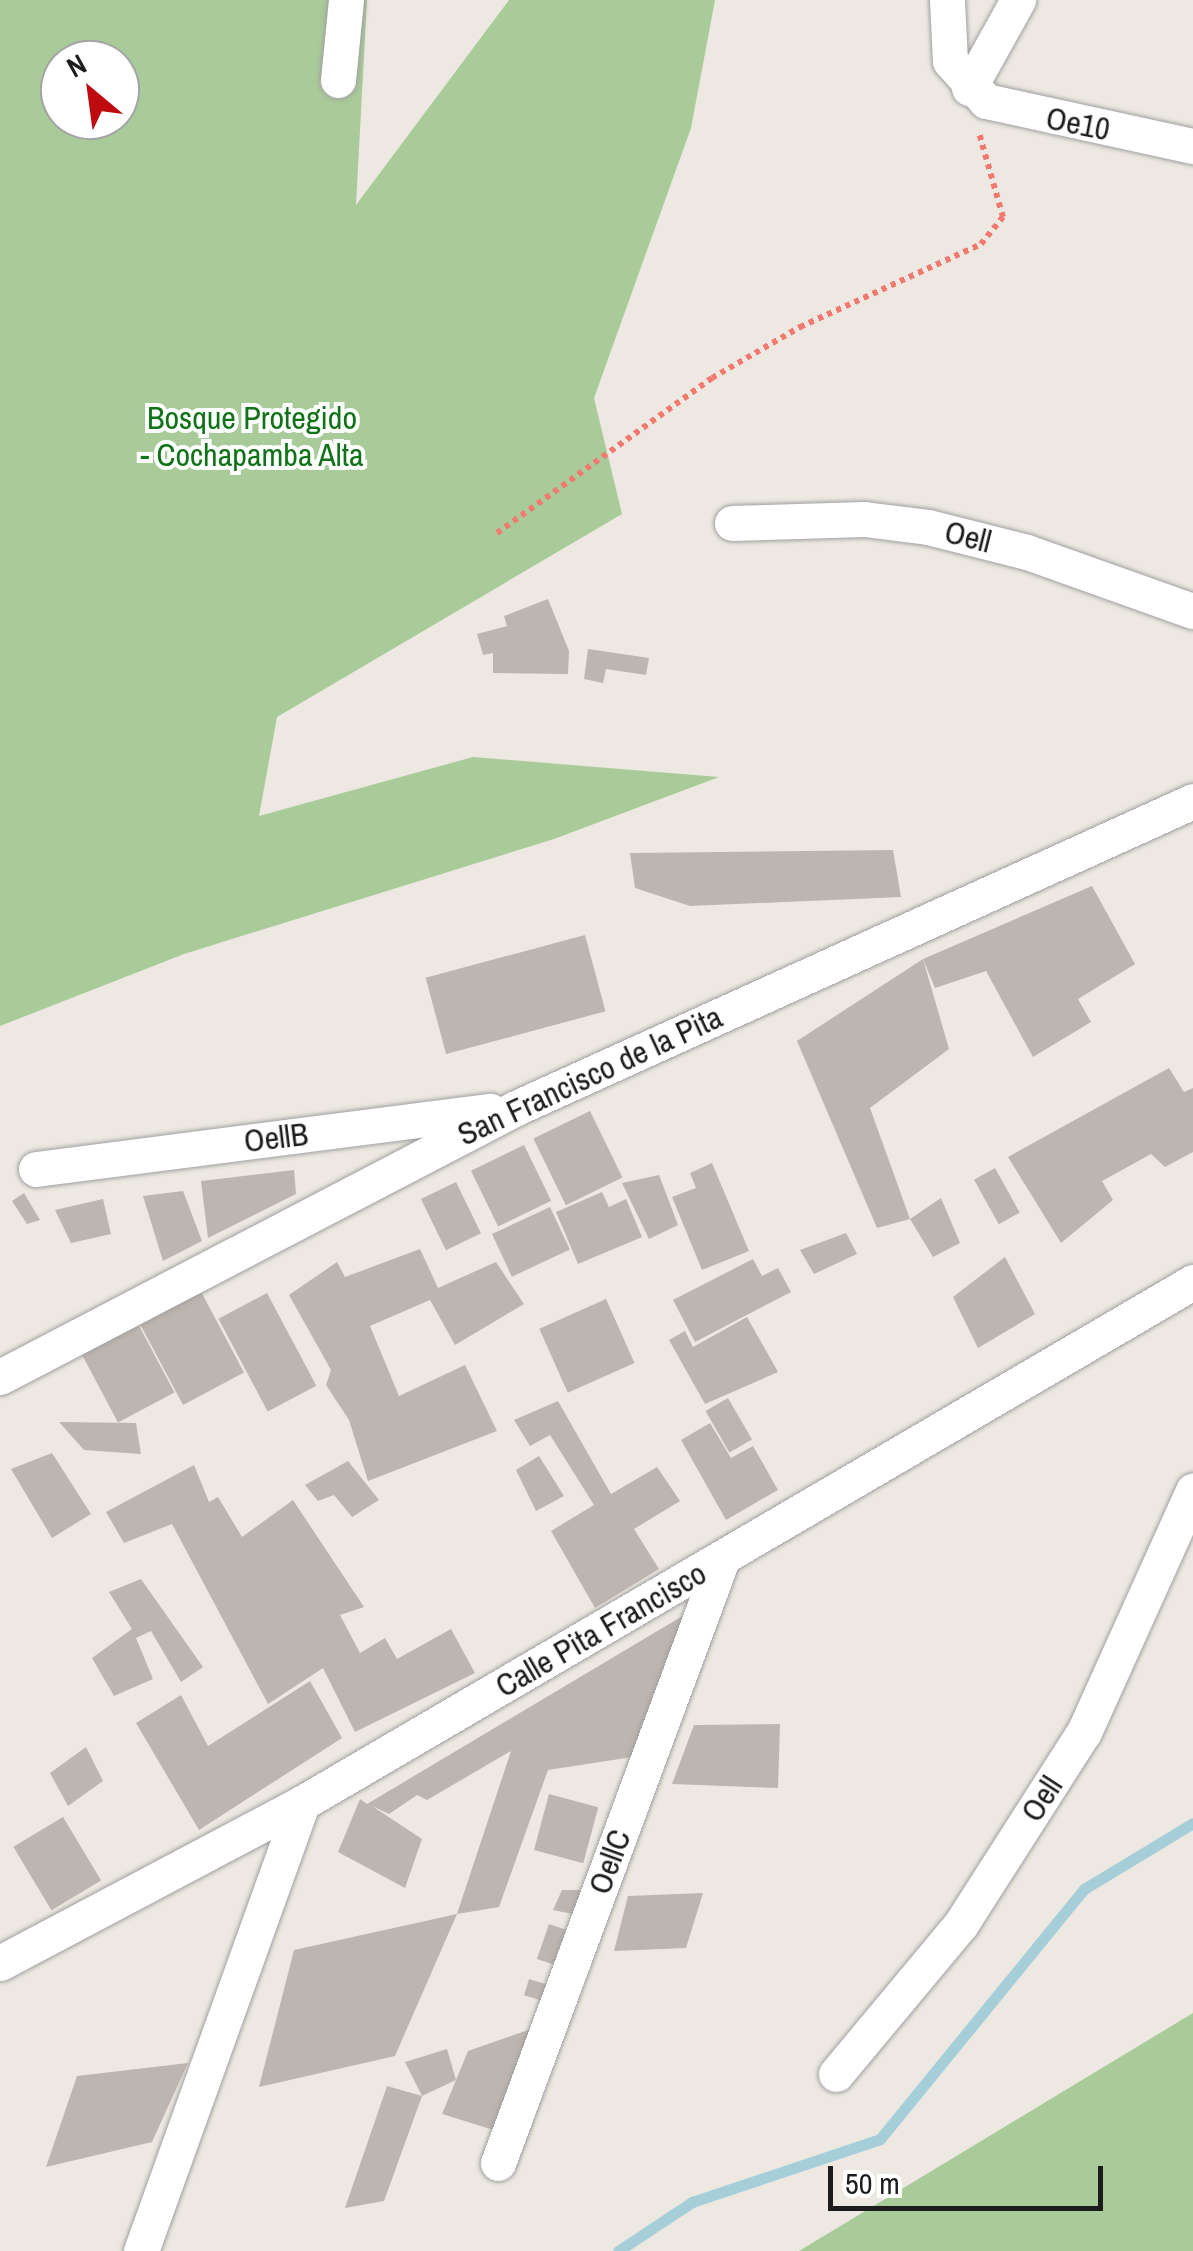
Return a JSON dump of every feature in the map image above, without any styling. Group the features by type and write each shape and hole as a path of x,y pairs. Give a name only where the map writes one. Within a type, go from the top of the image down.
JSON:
{"street":[{"path":"338,80 346,0"},
{"path":"947,0 947,50 969,88"},
{"path":"969,88 1018,0"},
{"name":"Oe10","path":"969,88 1006,109 1193,146"},
{"name":"Oell","path":"732,523 864,519 928,527 1027,552 1193,611"},
{"name":"San Francisco de la Pita","path":"0,1377 516,1108 1193,800"},
{"name":"OellB","path":"36,1168 516,1108"},
{"name":"Calle Pita Francisco","path":"0,1963 302,1803 721,1562 1193,1282"},
{"name":"Oell","path":"836,2074 962,1924 1084,1732 1193,1491"},
{"name":"OellC","path":"498,2162 721,1562"},
{"path":"142,2251 302,1803"}],"path":[{"path":"497,533 712,378 800,327 981,244 1003,217 969,88"}],"green space":[{"name":"Bosque Protegido - Cochapamba Alta","path":"0,0 367,0 356,205 509,0 715,0 691,128 594,398 622,514 277,717 259,816 473,757 719,777 554,839 184,954 0,1026"},
{"path":"1193,2013 1193,2251 799,2251"}],"building":[{"path":"548,599 569,651 568,674 493,673 493,653 483,655 477,634 507,626 504,616"},
{"path":"588,649 649,658 646,675 606,669 603,683 584,679"},
{"path":"893,850 901,897 690,906 635,888 630,853"},
{"path":"1092,886 1135,964 1078,999 1091,1022 1033,1057 986,971 935,988 923,959"},
{"path":"585,935 605,1011 446,1054 426,978"},
{"path":"923,959 949,1049 870,1108 910,1219 877,1228 797,1041"},
{"path":"1169,1068 1184,1092 1193,1088 1193,1152 1165,1167 1151,1154 1102,1181 1113,1200 1061,1243 1008,1157"},
{"path":"590,1111 622,1178 566,1205 533,1139"},
{"path":"524,1145 551,1201 498,1227 471,1171"},
{"path":"712,1163 749,1251 702,1270 672,1197 696,1188 690,1173"},
{"path":"995,1168 1020,1213 999,1224 974,1180"},
{"path":"294,1170 296,1194 208,1238 201,1181"},
{"path":"659,1175 678,1225 649,1239 622,1183"},
{"path":"456,1182 481,1233 446,1250 421,1199"},
{"path":"183,1191 202,1241 163,1261 143,1196"},
{"path":"602,1192 609,1207 626,1199 642,1237 578,1264 556,1212"},
{"path":"24,1193 40,1220 27,1224 12,1201"},
{"path":"941,1198 960,1243 933,1257 910,1219"},
{"path":"103,1199 111,1234 71,1243 55,1210"},
{"path":"550,1207 570,1250 512,1277 492,1234"},
{"path":"846,1233 857,1254 814,1274 800,1250"},
{"path":"420,1249 438,1288 496,1262 524,1304 455,1345 430,1300 370,1326 399,1396 465,1365 497,1431 368,1481 349,1420 326,1385 331,1370 289,1295 337,1262 345,1277"},
{"path":"1005,1257 1035,1314 978,1348 953,1297"},
{"path":"753,1259 762,1276 778,1268 791,1292 695,1342 673,1300"},
{"path":"198,1286 244,1373 183,1405 137,1318"},
{"path":"267,1293 316,1386 268,1412 218,1319"},
{"path":"606,1299 634,1363 568,1393 539,1329"},
{"path":"747,1317 778,1372 705,1404 669,1340 685,1331 693,1347"},
{"path":"136,1320 174,1392 118,1422 79,1350"},
{"path":"728,1398 752,1440 729,1453 705,1411"},
{"path":"558,1401 611,1494 657,1467 680,1501 634,1529 659,1569 595,1608 551,1531 594,1505 550,1435 530,1446 514,1420"},
{"path":"59,1422 136,1423 141,1454 84,1450"},
{"path":"710,1423 731,1458 753,1446 778,1490 726,1520 681,1440"},
{"path":"52,1453 91,1514 52,1538 11,1469"},
{"path":"539,1456 564,1496 536,1511 516,1470"},
{"path":"348,1461 379,1500 352,1517 334,1495 318,1501 305,1485"},
{"path":"194,1465 209,1502 218,1497 242,1537 293,1500 364,1607 340,1615 360,1653 385,1638 397,1659 451,1629 475,1673 355,1732 323,1668 268,1704 172,1524 124,1543 106,1512"},
{"path":"141,1579 203,1667 181,1682 151,1631 136,1638 153,1679 114,1696 92,1658 132,1629 109,1592"},
{"path":"696,1608 639,1756 548,1770 499,1907 457,1914 511,1751 427,1800 417,1795 389,1814 372,1806 422,1839 405,1888 338,1852 360,1799 367,1804"},
{"path":"310,1681 342,1738 199,1830 136,1723 181,1695 208,1746"},
{"path":"780,1724 778,1788 672,1784 694,1725"},
{"path":"86,1747 103,1781 68,1806 50,1773"},
{"path":"549,1794 598,1807 583,1863 534,1850"},
{"path":"63,1817 101,1880 51,1910 13,1847"},
{"path":"562,1890 586,1890 582,1916 553,1910"},
{"path":"703,1893 686,1948 614,1951 628,1896"},
{"path":"457,1914 395,2056 259,2087 294,1950"},
{"path":"549,1924 575,1933 563,1968 537,1959"},
{"path":"529,1979 559,1988 554,2004 524,1995"},
{"path":"534,2028 500,2132 442,2114 468,2051"},
{"path":"447,2049 456,2080 422,2096 405,2062"},
{"path":"188,2063 152,2142 46,2167 77,2076"},
{"path":"387,2086 422,2096 384,2201 345,2208"}],"waterway":[{"path":"618,2251 692,2202 880,2139 1084,1889 1193,1823"}]}
